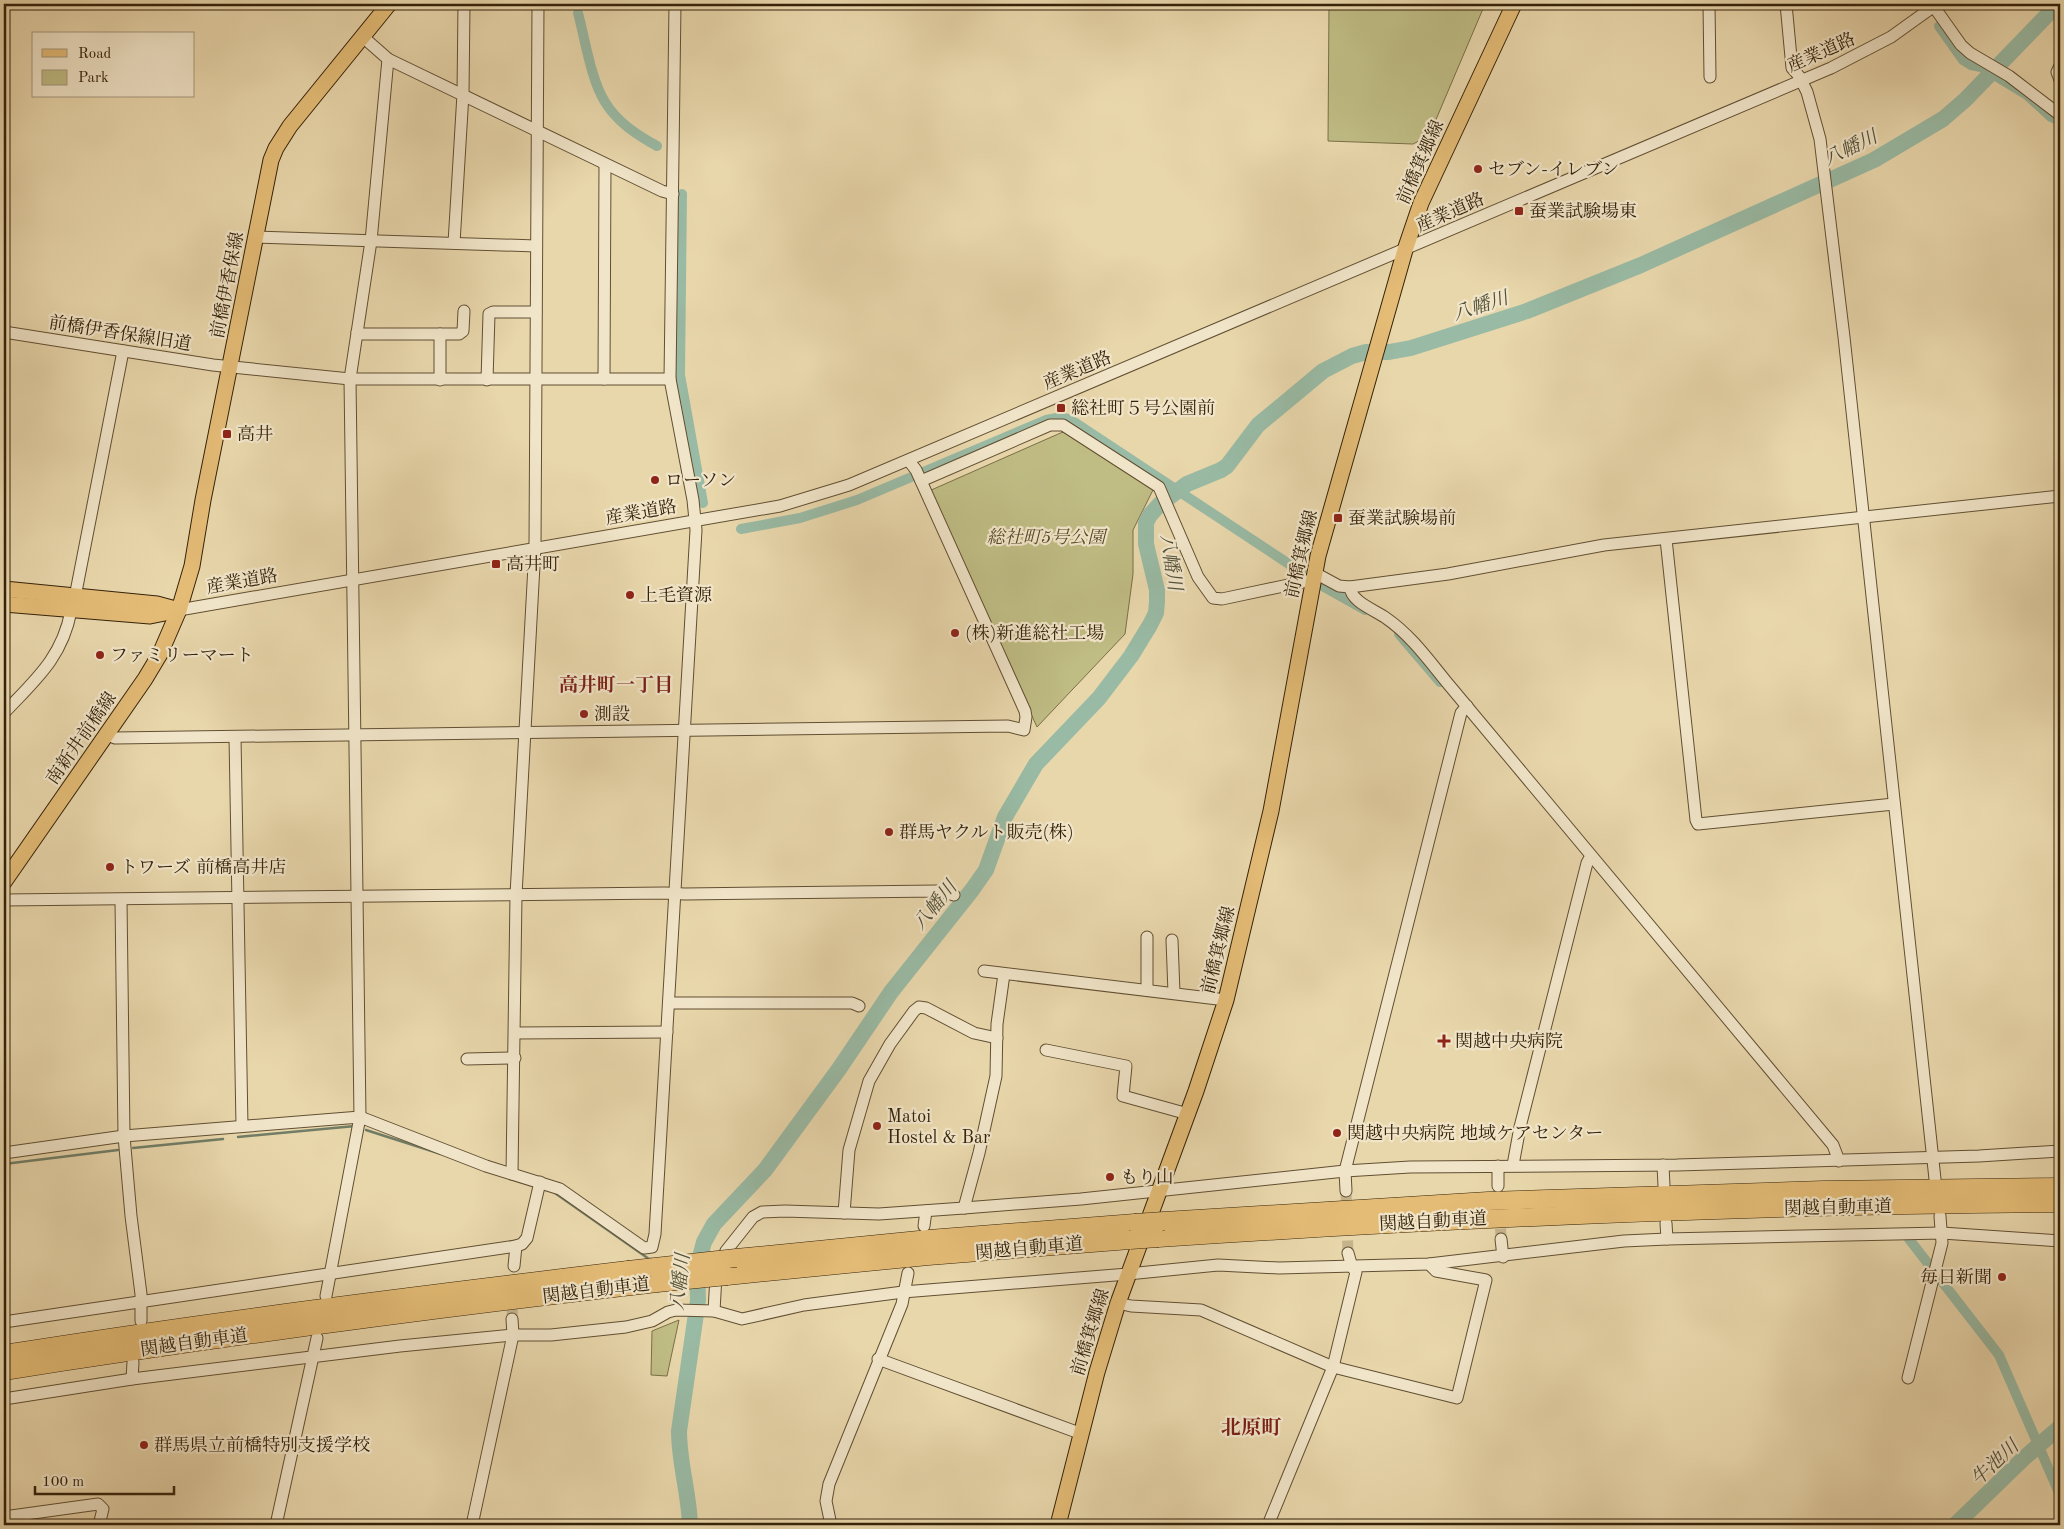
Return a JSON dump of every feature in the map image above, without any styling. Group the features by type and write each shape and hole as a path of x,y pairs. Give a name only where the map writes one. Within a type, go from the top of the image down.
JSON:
{"highway":[{"name":"関越自動車道","path":"4,1354 331,1306 628,1270 929,1239 1164,1221 1507,1201 1832,1190 2060,1187"},
{"name":"関越自動車道","path":"4,1371 162,1346 340,1322 657,1283 928,1256 1158,1238 1517,1217 1824,1207 2060,1204"}],"main road":[{"name":"前橋伊香保線","path":"179,610 192,566 203,500 269,166 276,148 290,126 389,4"},
{"name":"前橋箕郷線","path":"1058,1525 1118,1303 1188,1114 1226,1000 1278,780 1313,577 1333,499 1404,250 1421,203 1514,4"},
{"path":"4,589 73,604"},
{"path":"4,604 156,604 179,610"},
{"name":"南新井前橋線","path":"4,882 153,667 179,610"}],"street":[{"path":"454,243 463,94 464,4"},
{"path":"512,1174 516,895 535,547 538,4"},
{"path":"4,1153 124,1136 360,1117 486,1166 560,1189 644,1248 649,1249 654,1244 696,520 694,500 670,379 675,4"},
{"path":"1709,4 1710,77"},
{"path":"1786,4 1792,68 1802,81 1817,127 1827,195 1935,1179"},
{"path":"1934,5 1962,45 1970,53 2009,76 2060,115"},
{"name":"産業道路","path":"179,610 780,506 849,485 1802,81 1875,47 1909,25 1934,5"},
{"path":"363,37 388,59 605,164 662,191 673,194"},
{"path":"326,1296 360,1117 350,379 372,241 388,59"},
{"path":"2060,66 2058,75 2060,80"},
{"path":"604,379 605,164"},
{"path":"255,237 536,246"},
{"path":"357,332 459,334 463,331 464,311"},
{"path":"487,380 489,314 493,312 536,312"},
{"name":"前橋伊香保線旧道","path":"4,332 230,368 350,379 670,379"},
{"path":"440,334 440,380"},
{"path":"4,713 53,659 65,634 73,604 122,351"},
{"path":"921,481 1050,425 1058,424 1067,427 1155,484 1162,492 1198,577 1213,598 1222,599 1308,581 1313,577 1339,586 1350,587 1448,574 1589,547 2060,496"},
{"path":"106,734 115,738 236,737 1008,726 1024,730 1025,711 916,470 909,461"},
{"path":"1666,539 1696,820 1698,824 1894,804"},
{"path":"1350,587 1354,598 1384,616 1402,630 1833,1145 1839,1160"},
{"path":"1346,1191 1345,1171 1461,712 1466,706"},
{"path":"236,737 242,1126"},
{"path":"1513,1165 1520,1128 1586,862 1591,856"},
{"path":"4,900 675,893 938,892 954,895"},
{"path":"121,900 124,1136 131,1216 142,1300 141,1320"},
{"path":"1147,937 1148,990"},
{"path":"1172,940 1174,993"},
{"path":"984,971 1226,1000"},
{"path":"964,1208 980,1153 995,1084 998,1063 997,1038 1004,974"},
{"path":"669,1003 852,1003 859,1006"},
{"path":"844,1213 851,1141 869,1081 890,1044 914,1011 917,1008 926,1008 974,1032 997,1038"},
{"path":"515,1032 667,1032"},
{"path":"1046,1050 1126,1066 1123,1096 1188,1114"},
{"path":"467,1059 515,1058"},
{"path":"711,1311 719,1265 732,1242 753,1217 762,1212 926,1211 1158,1191 1345,1171 1410,1167 1663,1165 2016,1155 2060,1151"},
{"path":"1663,1165 1664,1186"},
{"path":"1498,1166 1498,1186"},
{"path":"4,1322 516,1246 522,1244 527,1238 540,1182"},
{"path":"924,1226 926,1211"},
{"path":"1908,1378 1942,1243 1940,1216"},
{"path":"1666,1223 1667,1239"},
{"path":"4,1399 132,1379 313,1357 513,1335 551,1334 626,1327 652,1321 672,1311 711,1311 742,1319 804,1305 903,1292 1218,1265 1279,1268 1429,1264 1624,1242 1667,1239 1942,1233 2060,1241"},
{"path":"1501,1238 1503,1256"},
{"path":"514,1266 516,1246"},
{"path":"1268,1525 1333,1367 1356,1272 1352,1267 1348,1253"},
{"path":"1118,1303 1130,1306 1201,1310 1333,1367 1457,1398 1486,1280 1436,1270 1429,1264"},
{"path":"831,1525 826,1506 829,1484 878,1359 902,1304 908,1273"},
{"path":"472,1525 513,1335 512,1320"},
{"path":"276,1525 317,1338"},
{"path":"878,1359 1082,1434"},
{"path":"132,1379 133,1362"},
{"path":"4,1517 98,1504 103,1509 99,1525"}],"green space":[{"path":"1329,4 1485,4 1429,136 1413,144 1328,141"},
{"name":"総社町5号公園","path":"1065,431 1154,488 1133,530 1133,574 1125,634 1037,727 929,491"},
{"path":"679,1320 667,1376 651,1375 652,1331"}],"waterway":[{"name":"八幡川","path":"690,1525 679,1431 698,1300 697,1268 704,1242 714,1224 765,1170 839,1069 891,992 986,870 1005,817 1036,764 1099,698 1131,656 1156,613 1157,590 1146,544 1146,523 1150,515 1160,504 1187,484 1227,466 1258,425 1323,371 1352,356 1366,352 1389,352 1411,348 1527,311 1641,265 1874,160 1943,119 1965,100 2058,4"},
{"path":"578,13 592,71 605,102 615,116 657,146"},
{"path":"1939,26 1963,60 1971,65 1981,67 2027,95 2051,117 2060,121"},
{"path":"682,194 680,375 703,503"},
{"path":"741,529 800,518 857,500 1046,420 1062,417 1071,420 1301,572"},
{"path":"1324,587 1365,610"},
{"path":"1399,634 1440,682"},
{"path":"238,1137 355,1126"},
{"path":"366,1130 441,1154"},
{"path":"133,1148 223,1139"},
{"path":"4,1164 118,1150"},
{"path":"552,1191 649,1259 652,1259"},
{"path":"1909,1239 1999,1355 2060,1495"},
{"name":"牛池川","path":"1955,1525 2024,1458 2060,1427"}],"tunnel":[{"path":"1346,1191 1348,1253"},
{"path":"1500,1212 1501,1239"},
{"path":"512,1319 514,1266"}],"place":[{"name":"セブン-イレブン","path":"1478,169"},
{"name":"蚕業試験場東","path":"1519,211"},
{"name":"総社町５号公園前","path":"1061,408"},
{"name":"高井","path":"227,434"},
{"name":"ローソン","path":"655,480"},
{"name":"蚕業試験場前","path":"1338,518"},
{"name":"高井町","path":"496,564"},
{"name":"上毛資源","path":"630,595"},
{"name":"(株)新進総社工場","path":"955,633"},
{"name":"ファミリーマート","path":"100,655"},
{"name":"測設","path":"584,714"},
{"name":"群馬ヤクルト販売(株)","path":"889,832"},
{"name":"トワーズ 前橋高井店","path":"110,867"},
{"name":"関越中央病院","path":"1444,1041"},
{"name":"Matoi Hostel & Bar","path":"877,1126"},
{"name":"関越中央病院 地域ケアセンター","path":"1337,1133"},
{"name":"もり山","path":"1110,1177"},
{"name":"毎日新聞","path":"2002,1277"},
{"name":"群馬県立前橋特別支援学校","path":"144,1445"}],"district":[{"name":"高井町一丁目","path":"616,684"},
{"name":"北原町","path":"1251,1427"}]}
